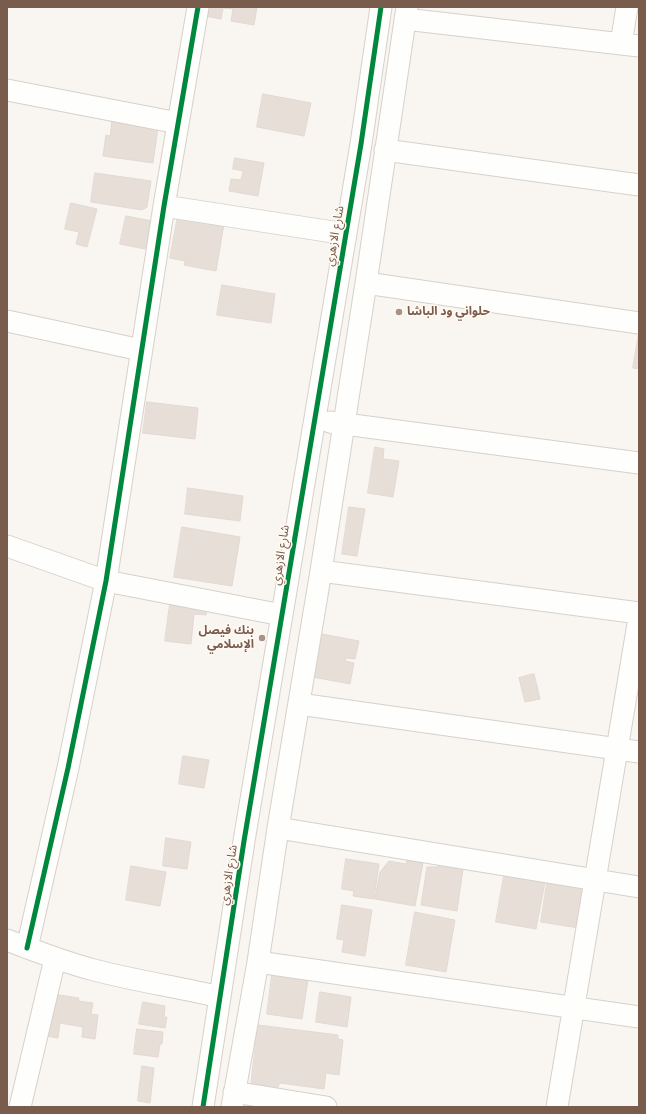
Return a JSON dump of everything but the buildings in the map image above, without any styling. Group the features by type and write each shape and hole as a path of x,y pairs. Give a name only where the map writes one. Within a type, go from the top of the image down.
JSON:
{"street":[{"path":"27,948 68,768 106,581 164,206 198,7"},
{"name":"شارع الازهري","path":"203,1107 314,419 361,144 381,7"},
{"path":"326,1107 233,1100 258,962 278,828 321,571 406,13 630,45 627,7"},
{"path":"7,90 178,123"},
{"path":"385,150 639,185"},
{"path":"164,206 346,234"},
{"path":"366,282 639,323"},
{"path":"7,321 141,350"},
{"path":"314,419 344,425 639,463"},
{"path":"7,546 106,581 282,615"},
{"path":"321,571 639,613"},
{"path":"557,1107 639,618"},
{"path":"299,704 639,752"},
{"path":"278,828 639,887"},
{"path":"7,940 93,970 220,997"},
{"path":"20,1107 55,958"},
{"path":"258,962 639,1017"}],"cycle path":[{"path":"27,948 68,768 106,581 164,206 198,7"},
{"path":"203,1107 244,841 361,144 381,7"}],"place":[{"name":"حلواني ود الباشا","path":"399,312"},
{"name":"بنك فيصل الإسلامي","path":"262,638"}]}
